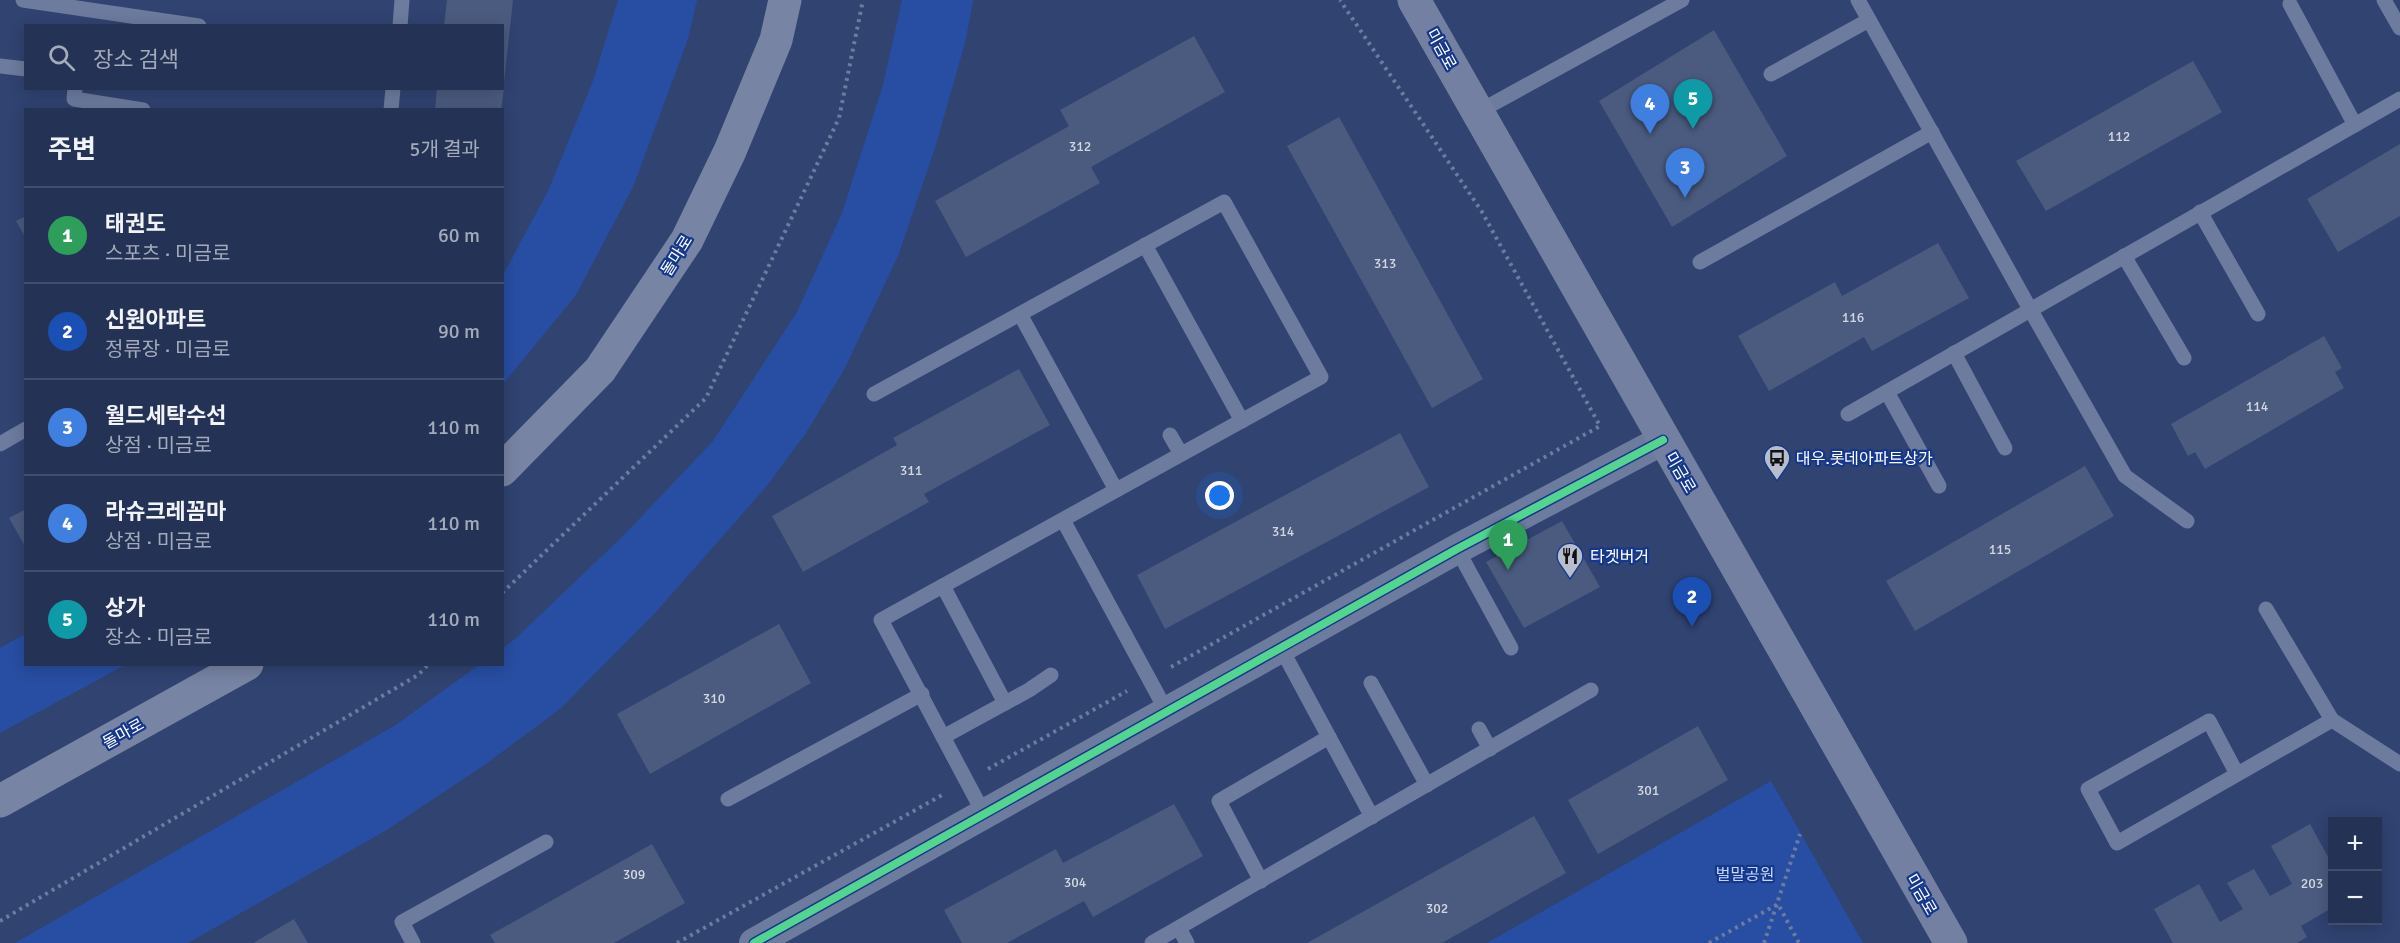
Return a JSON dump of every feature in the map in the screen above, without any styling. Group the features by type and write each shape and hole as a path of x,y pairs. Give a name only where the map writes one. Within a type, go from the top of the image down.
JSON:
{"main road":[{"name":"돌마로","path":"504,468 600,370 687,240 729,151 776,40 785,0"},
{"name":"미금로","path":"1414,0 1951,943"},
{"name":"돌마로","path":"0,801 243,666"}],"street":[{"path":"754,943 1457,549 1663,440"}],"lane":[{"path":"22,0 63,5 85,12 183,24"},
{"path":"400,24 402,0"},
{"path":"1478,112 1682,0"},
{"path":"1858,0 2126,476 2187,521"},
{"path":"2384,0 2400,28"},
{"path":"2290,4 2355,125"},
{"path":"1772,74 1869,20"},
{"path":"0,66 24,69"},
{"path":"75,90 74,99 130,108"},
{"path":"391,108 393,90"},
{"path":"1848,414 2400,99"},
{"path":"1700,262 1932,132"},
{"path":"874,394 1224,202 1321,377 881,620 984,814"},
{"path":"2200,212 2258,314"},
{"path":"1145,245 1242,421"},
{"path":"2124,256 2184,358"},
{"path":"1020,314 1116,490"},
{"path":"1954,354 2005,448"},
{"path":"1887,392 1939,486"},
{"path":"0,444 24,430"},
{"path":"1170,435 1181,454"},
{"path":"1063,520 1167,712"},
{"path":"1457,549 1511,648"},
{"path":"943,586 1005,703"},
{"path":"2266,609 2332,720 2400,764"},
{"path":"1281,648 1372,817"},
{"path":"943,737 1051,675"},
{"path":"1371,683 1427,785"},
{"path":"1152,943 1591,690"},
{"path":"728,799 922,694"},
{"path":"2237,774 2209,721 2088,789 2117,843 2332,720"},
{"path":"1479,729 1490,749"},
{"path":"1261,881 1219,801 1329,737"},
{"path":"413,943 402,922 546,842"},
{"path":"1179,928 1187,943"}],"path":[{"path":"504,592 706,398 839,118 863,0"},
{"path":"677,943 1600,426 1482,212 1340,0"},
{"path":"0,921 418,675 427,666"},
{"path":"1764,943 1800,834"},
{"path":"1709,943 1778,904"},
{"path":"1778,904 1799,943"}],"green space":[{"path":"618,0 697,0 688,39 633,187 576,295 504,383 504,273 548,191 593,81"},
{"path":"902,0 973,0 966,39 935,148 898,256 845,368 806,433 766,487 655,613 560,709 483,766 385,831 188,943 15,943 394,726 478,666 504,666 504,647 623,536 713,441 797,312 842,213 883,85"},
{"path":"24,635 24,666 123,666 0,733 0,648"},
{"name":"벌말공원","path":"1771,781 1863,943 1487,943"}],"building":[{"path":"447,0 513,0 504,83 504,24 444,24"},
{"path":"1714,30 1787,156 1672,227 1599,101"},
{"path":"1194,36 1225,92 1091,167 1100,183 966,257 935,201 1069,126 1060,110"},
{"path":"2193,61 2222,112 2046,211 2016,161"},
{"path":"437,90 504,90 501,108 435,108"},
{"path":"1339,117 1483,379 1432,408 1287,146"},
{"path":"2400,144 2400,216 2338,252 2307,199"},
{"path":"24,217 24,235 16,221"},
{"path":"1938,243 1969,298 1872,351 1864,337 1769,391 1738,336 1835,282 1842,296"},
{"path":"2324,336 2342,368 2335,372 2344,388 2205,469 2195,452 2188,456 2171,424"},
{"path":"1019,369 1050,425 924,494 929,502 803,572 772,516 897,445 893,438"},
{"path":"1400,433 1429,487 1165,629 1137,575"},
{"path":"2085,466 2114,516 1915,631 1886,581"},
{"path":"24,510 24,544 9,518"},
{"path":"1562,521 1600,587 1524,628 1486,562"},
{"path":"779,624 811,683 650,774 617,714"},
{"path":"1698,726 1728,780 1598,854 1568,800"},
{"path":"1174,804 1203,856 1093,917 1084,901 1007,943 962,943 944,910 1056,849 1063,863"},
{"path":"1534,816 1566,873 1442,943 1307,943"},
{"path":"2310,824 2328,857 2328,910 2301,926 2307,937 2297,943 2173,943 2154,909 2199,884 2220,922 2243,909 2227,883 2254,869 2270,896 2292,884 2271,846"},
{"path":"652,844 685,903 614,943 495,943 490,935"},
{"path":"294,919 308,943 253,943"}],"cycle path":[{"path":"754,943 1457,549 1663,440"}],"place":[{"name":"상가","path":"1693,129"},
{"name":"라슈크레꼼마","path":"1650,134"},
{"name":"월드세탁수선","path":"1685,198"},
{"name":"대우.롯데아파트상가","path":"1777,481"},
{"name":"태권도","path":"1508,570"},
{"name":"타겟버거","path":"1570,579"},
{"name":"신원아파트","path":"1692,627"}]}
